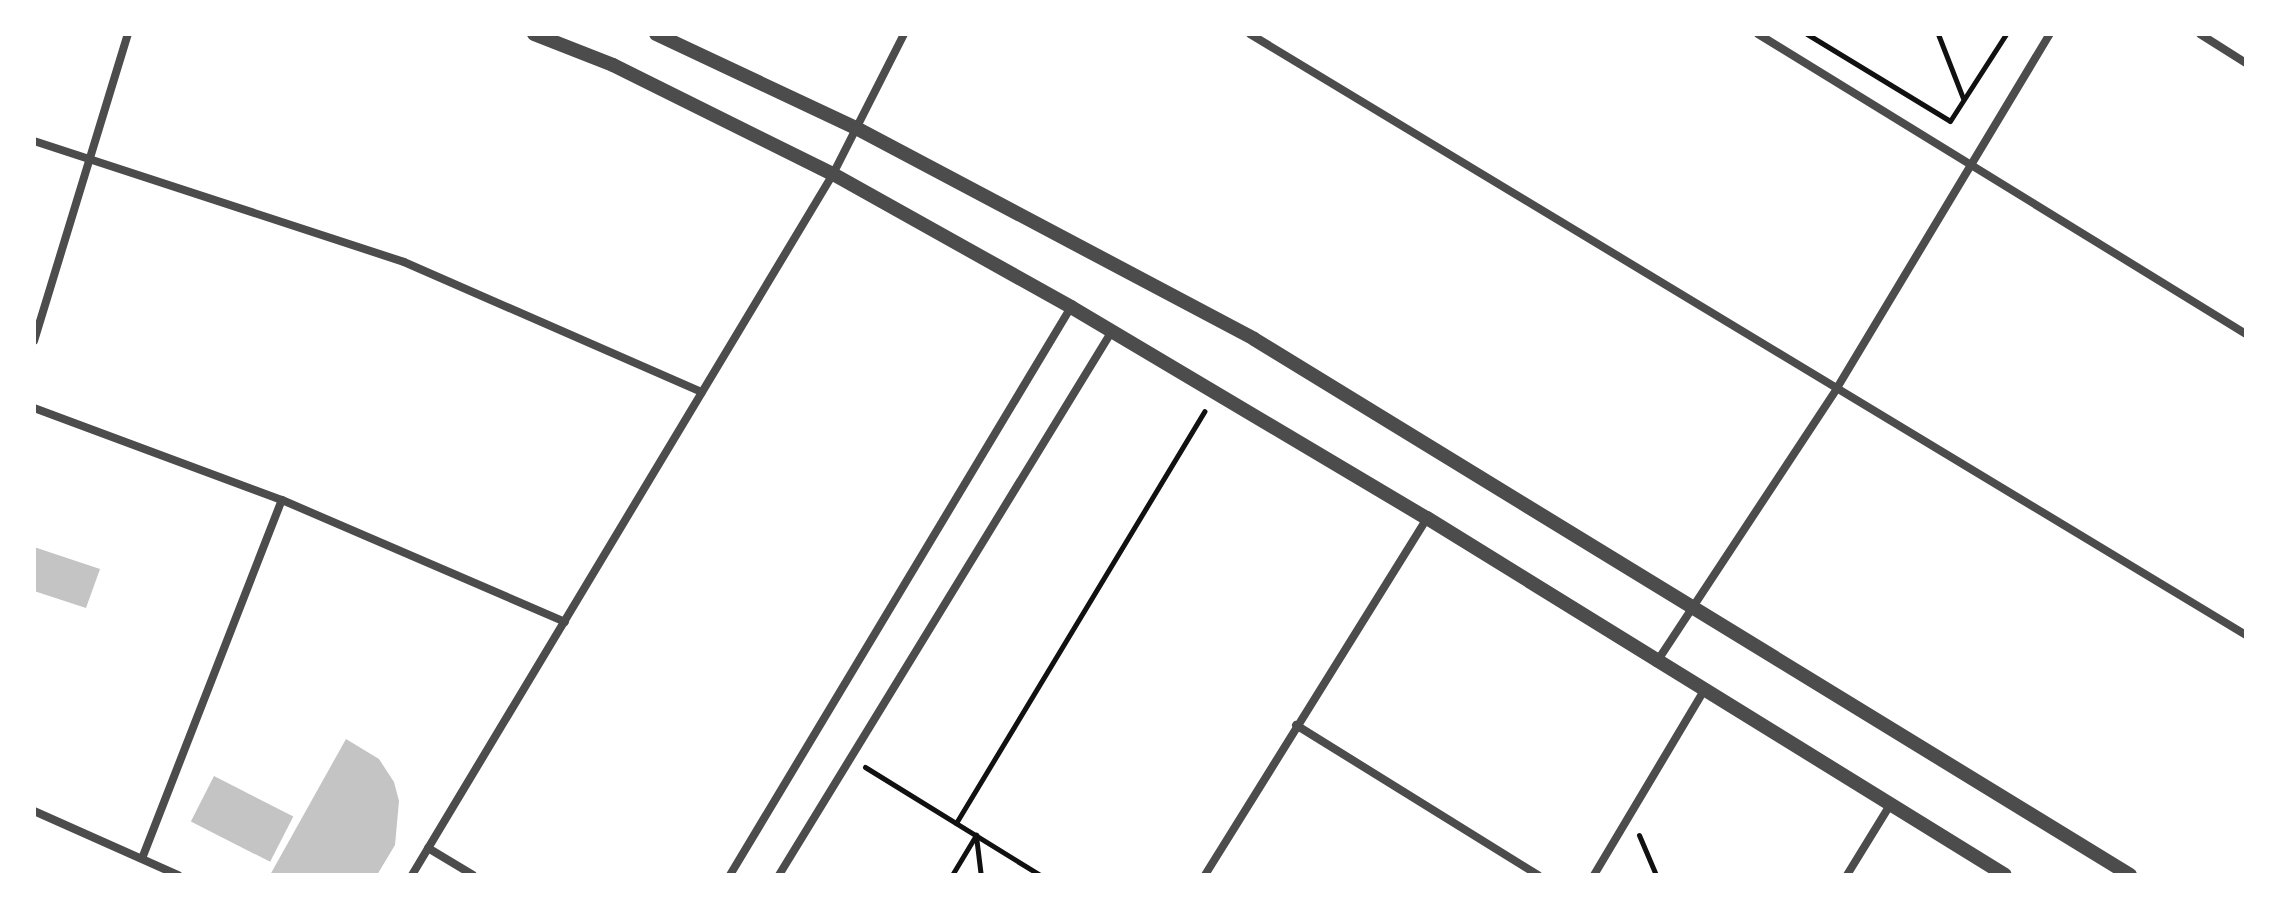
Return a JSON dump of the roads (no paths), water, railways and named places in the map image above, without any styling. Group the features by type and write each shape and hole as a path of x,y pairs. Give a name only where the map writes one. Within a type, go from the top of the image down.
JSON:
{"street":[{"path":"34,341 128,34"},
{"path":"534,34 613,65 833,174 1071,307 1427,518 1656,663 2005,875"},
{"path":"656,34 858,129 1254,339 2130,875"},
{"path":"412,875 833,174 904,34"},
{"path":"1250,34 2246,635"},
{"path":"1758,34 2246,334"},
{"path":"1656,663 1837,388 2050,34"},
{"path":"2200,34 2246,63"},
{"path":"34,141 404,262 702,392"},
{"path":"730,875 1071,307"},
{"path":"779,875 1112,331"},
{"path":"34,408 282,500 565,622"},
{"path":"143,856 282,500"},
{"path":"1205,875 1427,518"},
{"path":"1594,875 1703,692"},
{"path":"1296,725 1538,875"},
{"path":"1847,875 1890,805"},
{"path":"34,811 143,856 178,875"},
{"path":"428,848 473,875"}]}
